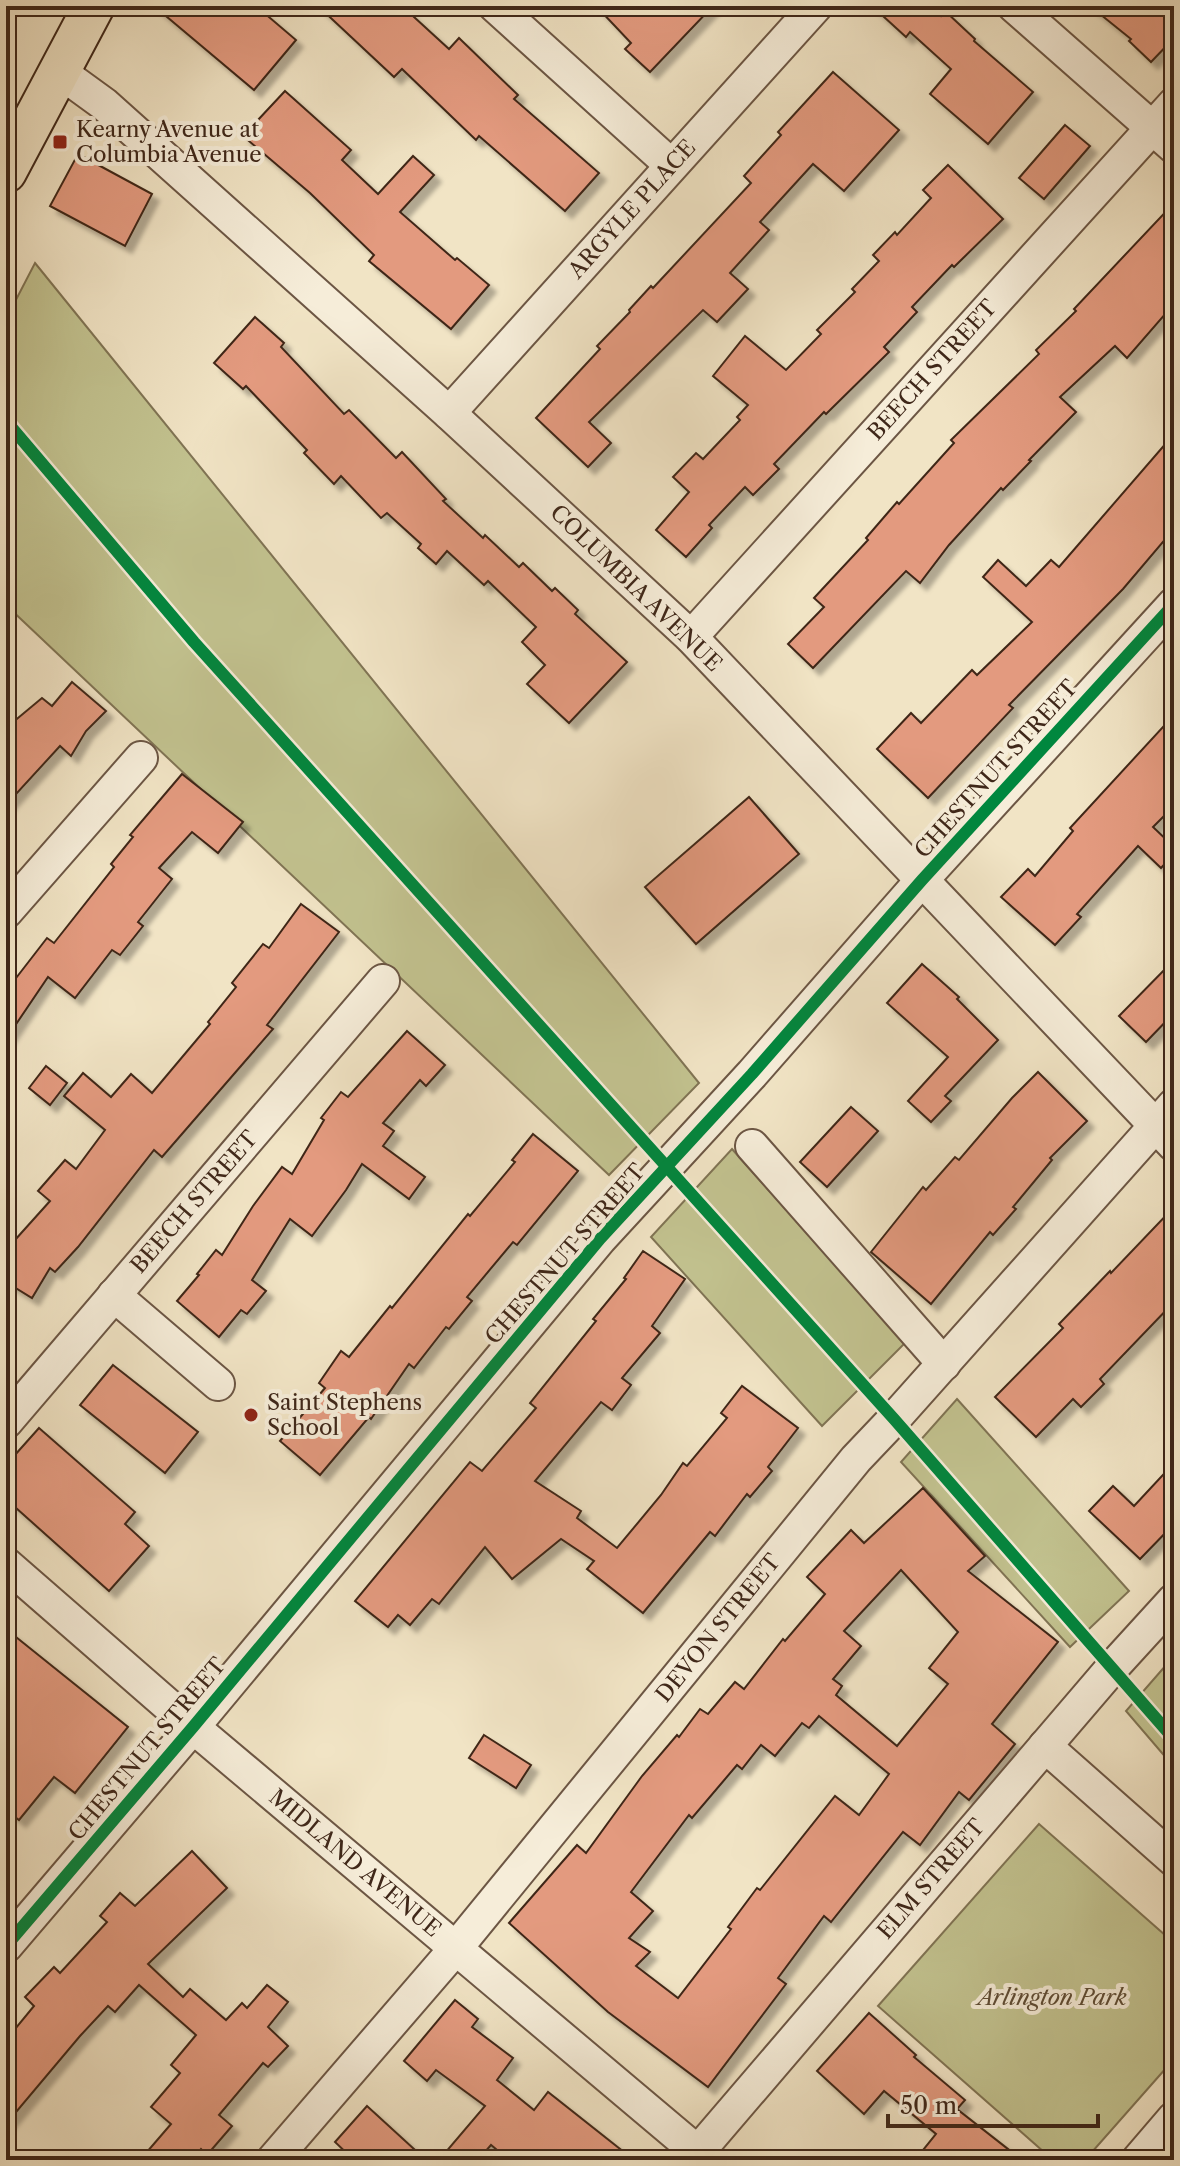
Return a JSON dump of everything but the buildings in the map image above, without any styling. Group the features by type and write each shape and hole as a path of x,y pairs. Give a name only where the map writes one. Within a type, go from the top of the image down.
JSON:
{"main road":[{"path":"6,172 94,6"}],"street":[{"path":"495,6 671,165"},
{"name":"ARGYLE PLACE","path":"449,413 816,6"},
{"path":"1014,6 1167,126"},
{"name":"COLUMBIA AVENUE","path":"60,72 104,104 449,413 691,637 922,880 1168,1126"},
{"name":"BEECH STREET","path":"691,637 1167,126"},
{"name":"CHESTNUT STREET","path":"6,1946 600,1239 1174,604"},
{"path":"6,912 141,758"},
{"name":"BEECH STREET","path":"6,1422 383,981"},
{"name":"DEVON STREET","path":"273,2160 456,1948 856,1459 1168,1126"},
{"path":"752,1146 944,1364"},
{"path":"114,1295 218,1384"},
{"name":"MIDLAND AVENUE","path":"6,1564 699,2157"},
{"name":"ELM STREET","path":"699,2157 1045,1746 1174,1600"},
{"path":"1045,1746 1174,1860"},
{"path":"1138,2160 1174,2118"}],"green space":[{"path":"35,263 699,1083 609,1175 6,605 6,319"},
{"path":"732,1149 905,1343 822,1426 651,1237"},
{"path":"957,1399 1129,1591 1070,1647 901,1462"},
{"path":"1174,1656 1174,1767 1126,1711"},
{"name":"Arlington Park","path":"1039,1824 1174,1943 1174,2059 1085,2160 1053,2160 878,2006"}],"cycle path":[{"path":"6,421 194,642 894,1419 1174,1739"},
{"path":"6,1946 600,1239 1174,604"}],"place":[{"name":"Kearny Avenue at Columbia Avenue","path":"60,142"},
{"name":"Saint Stephens School","path":"251,1415"}]}
